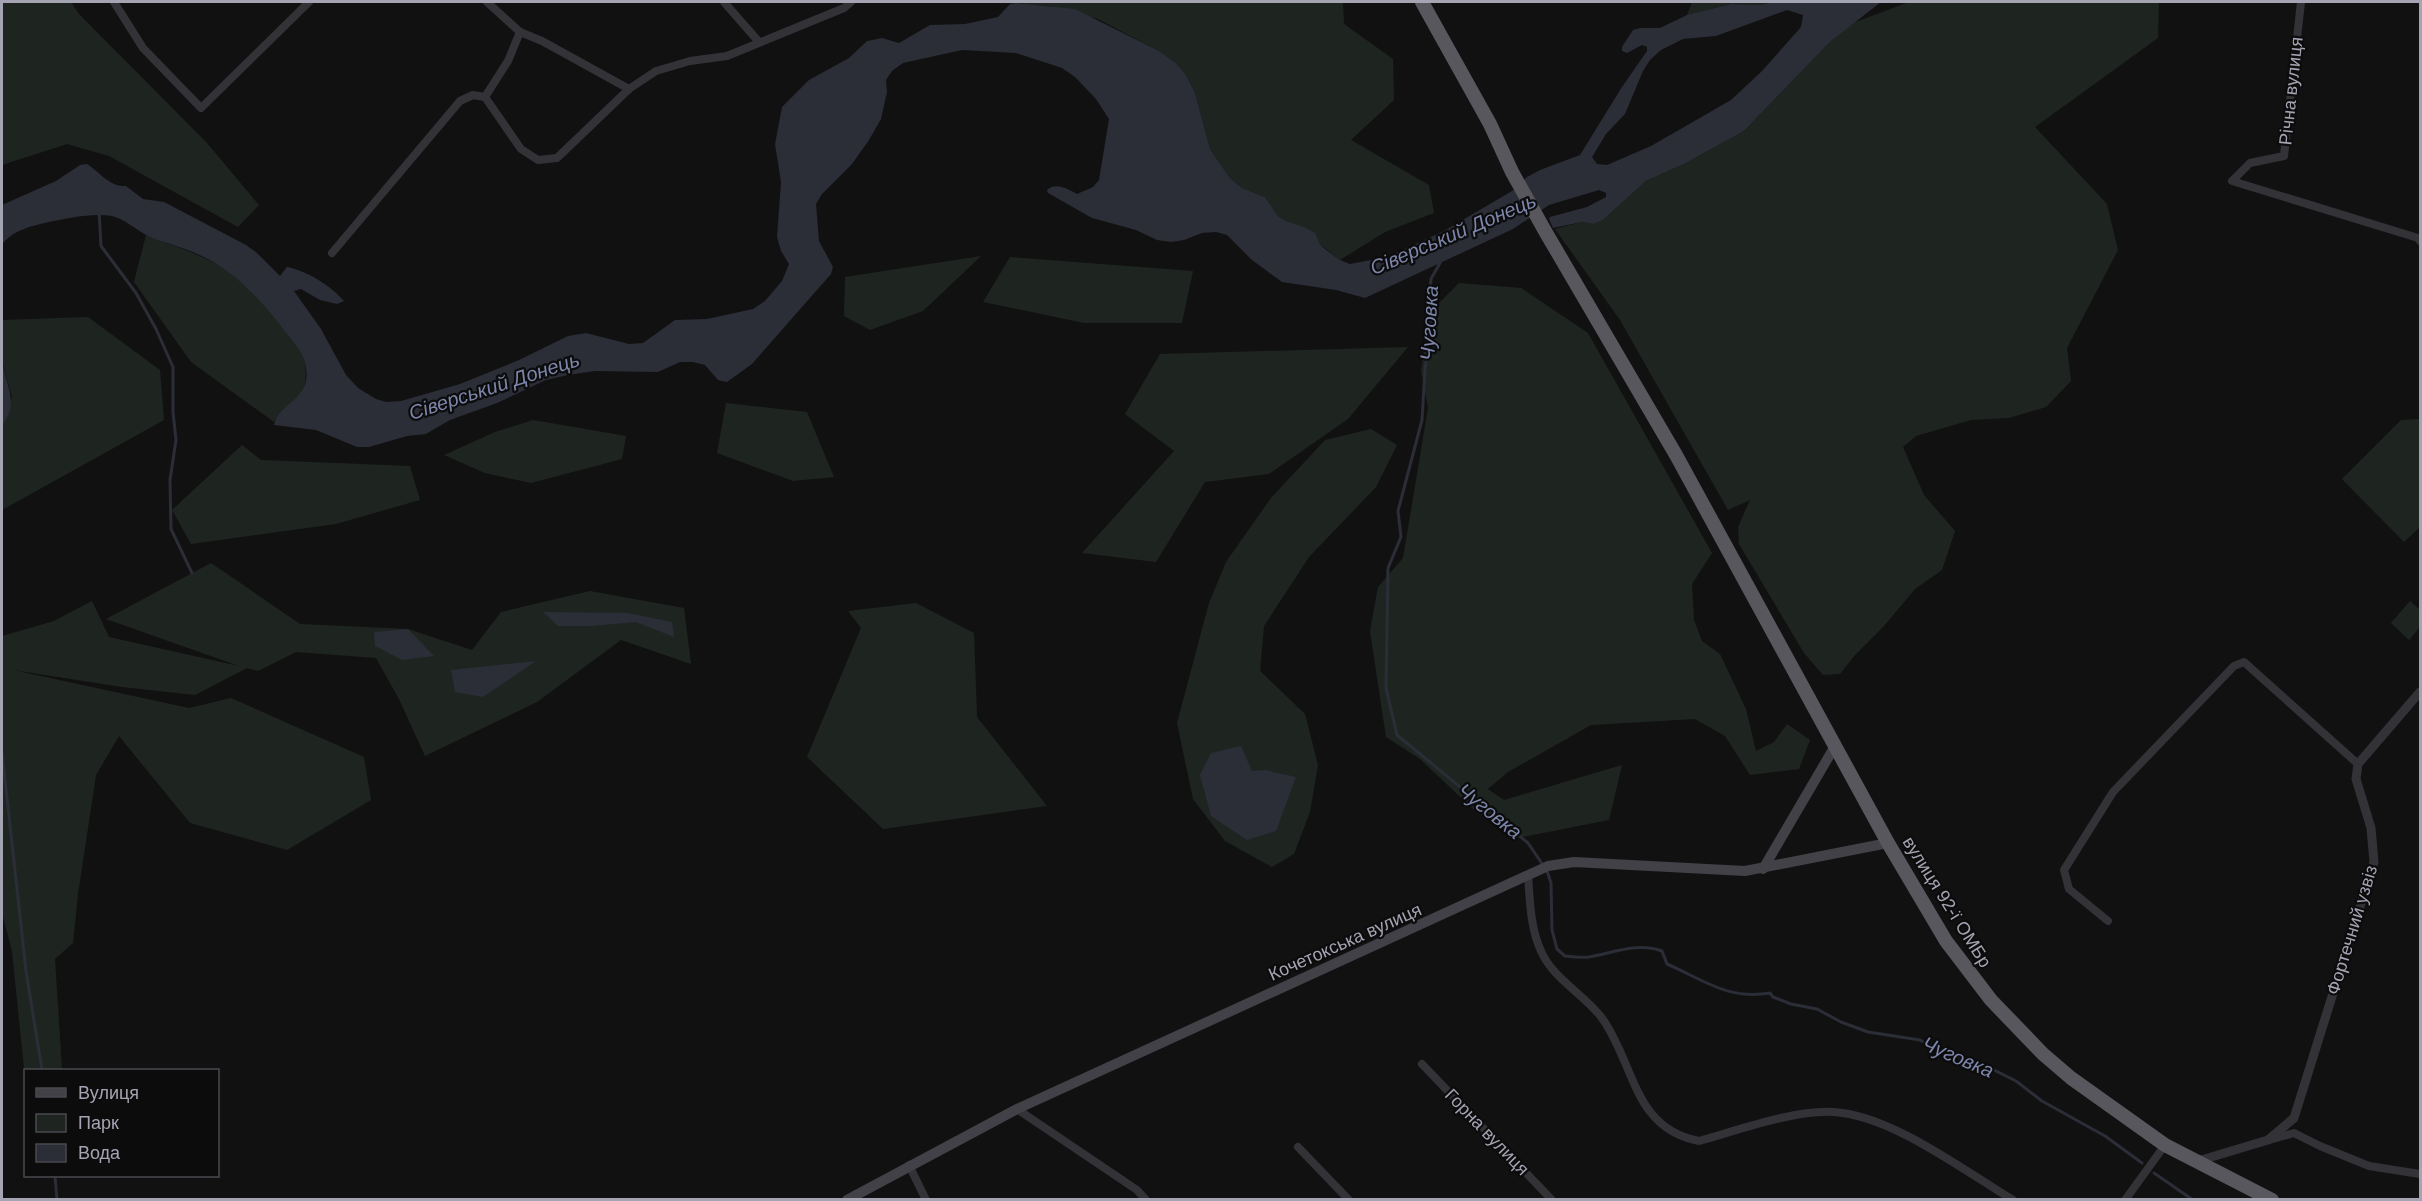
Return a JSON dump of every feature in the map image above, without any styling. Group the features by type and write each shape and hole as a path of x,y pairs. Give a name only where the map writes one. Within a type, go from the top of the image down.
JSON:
{"highway":[{"name":"вулиця 92-ї ОМБр","path":"1422,2 1490,124 1512,172 1676,455 1888,843 1946,941 1979,986 2016,1028 2071,1078 2165,1145 2272,1200"}],"main road":[{"path":"1763,869 1835,746"},
{"name":"Кочетокська вулиця","path":"847,1200 909,1165 1017,1110 1544,867 1574,862 1745,871 1888,843"}],"street":[{"path":"114,2 142,48 201,108 309,2"},
{"path":"486,2 520,32 542,41 629,89"},
{"path":"724,2 759,42"},
{"path":"332,253 460,101 473,96 484,97 521,149 538,160 557,158 629,89 657,71 690,62 727,56 844,8 851,2"},
{"name":"Річна вулиця","path":"2301,2 2284,156 2250,163 2232,181 2418,238 2421,241"},
{"path":"484,97 508,61 520,32"},
{"path":"2108,921 2069,889 2064,870 2113,792 2234,666 2244,662 2358,764 2421,692"},
{"name":"Фортечний узвіз","path":"2268,1140 2294,1118 2374,862 2371,828 2356,779 2358,764"},
{"path":"1528,875 1535,938 1542,954 1554,971 1581,995 1602,1019 1646,1107 1670,1131 1683,1138 1700,1141 1807,1113 1834,1112 1856,1116 1912,1139 2013,1200"},
{"name":"Горна вулиця","path":"1422,1064 1552,1200"},
{"path":"1017,1110 1137,1190 1146,1200"},
{"name":"Фортечний узвіз","path":"2198,1161 2294,1133 2369,1166 2421,1174"},
{"path":"2125,1200 2165,1145"},
{"path":"1298,1147 1349,1200"},
{"path":"909,1165 926,1200"}],"green space":[{"path":"2,2 71,2 79,14 207,143 259,205 238,227 109,156 67,144 2,165"},
{"path":"1026,2 1343,2 1344,24 1393,59 1394,100 1351,140 1429,185 1434,213 1385,232 1340,260 1320,244 1317,238 1278,216 1265,197 1242,188 1230,178 1210,149 1195,93 1186,75 1176,63 1159,51 1098,19 1049,6 1022,4"},
{"path":"1692,2 1772,2 1761,5 1731,4 1687,15"},
{"path":"1909,2 2159,2 2158,38 2035,127 2107,204 2118,250 2067,348 2071,381 2046,407 2009,418 1971,420 1916,436 1903,447 1924,495 1955,531 1942,570 1915,589 1840,674 1823,675 1804,653 1739,544 1738,527 1750,500 1728,510 1620,320 1555,229 1582,222 1594,224 1603,220 1646,181 1686,163 1744,131 1831,41 1853,23"},
{"path":"146,235 200,256 239,278 283,327 300,351 306,372 303,389 296,400 274,422 191,362 134,282"},
{"path":"981,256 923,311 870,330 844,316 845,277"},
{"path":"1010,257 1193,271 1182,323 1084,323 983,302"},
{"path":"1459,283 1521,288 1588,333 1712,553 1692,584 1694,620 1702,641 1720,654 1746,709 1756,751 1774,742 1787,724 1810,740 1799,769 1750,775 1725,736 1695,719 1591,725 1508,772 1488,789 1504,800 1622,765 1609,820 1517,838 1474,810 1420,759 1386,737 1370,631 1378,587 1403,558 1428,408 1421,371 1429,313"},
{"path":"88,317 160,370 164,420 2,510 2,425 12,397 2,361 2,320"},
{"path":"1408,347 1348,419 1269,474 1205,482 1156,562 1082,553 1174,451 1125,414 1160,354"},
{"path":"726,403 807,412 834,477 793,481 717,453"},
{"path":"2420,419 2420,527 2404,542 2342,479 2401,420"},
{"path":"533,420 626,436 622,459 531,483 485,473 444,455 495,432"},
{"path":"1371,429 1397,445 1376,487 1309,557 1264,626 1260,671 1305,714 1318,765 1310,812 1294,854 1272,867 1225,841 1193,799 1177,723 1209,603 1226,562 1271,498 1325,440"},
{"path":"242,445 261,460 410,466 420,500 336,524 191,544 172,510"},
{"path":"211,563 300,624 408,629 472,650 501,612 590,591 684,608 691,664 621,640 537,702 425,756 399,699 376,658 296,652 258,671 247,668 195,695 122,687 13,670 189,708 231,698 364,757 371,800 287,850 190,823 119,736 96,775 73,943 55,959 62,1069 24,1069 12,951 2,913 2,636 54,621 92,601 109,637 239,666 106,619"},
{"path":"2410,601 2420,610 2420,627 2409,640 2391,623"},
{"path":"916,603 974,633 977,717 1047,806 883,829 807,757 861,628 848,611"}],"water":[{"name":"Сіверський Донець","path":"1772,2 1881,2 1831,41 1744,131 1686,163 1646,181 1603,220 1594,224 1582,222 1553,228 1549,219 1587,207 1606,197 1606,193 1599,190 1549,205 1513,229 1365,298 1336,290 1282,282 1252,260 1227,235 1216,232 1202,233 1184,240 1171,242 1157,240 1136,230 1092,218 1048,193 1047,190 1058,186 1077,194 1093,187 1099,180 1109,119 1096,99 1075,77 1062,68 1016,53 962,50 903,63 892,71 886,80 887,92 881,119 869,140 852,164 822,194 816,204 819,241 833,267 831,274 752,364 727,382 718,380 705,365 693,362 680,362 658,372 595,371 568,375 546,380 497,403 450,420 426,434 407,436 369,447 357,447 316,430 274,425 277,417 301,392 307,373 304,360 296,345 260,301 241,282 208,259 148,236 117,217 104,215 73,218 29,227 11,236 2,245 2,205 56,181 80,165 87,164 110,182 126,186 143,199 164,202 246,245 280,276 287,267 310,275 325,284 344,301 337,304 320,300 301,289 294,291 321,329 346,375 358,388 376,399 386,402 401,401 460,384 519,360 568,336 586,333 629,344 643,343 675,320 707,319 753,309 765,301 782,281 789,264 781,251 777,237 781,182 775,144 782,107 809,80 849,58 867,41 882,38 899,43 930,25 965,24 998,17 1010,4 1016,3 1075,9 1159,51 1176,63 1186,75 1195,93 1210,149 1230,178 1242,188 1265,197 1278,216 1315,233 1325,249 1350,264 1387,257 1444,231 1512,191 1527,177 1580,155 1647,51 1647,47 1642,45 1627,53 1622,51 1622,47 1633,30 1660,28 1687,15 1731,4 1761,5","holes":["1787,10 1803,15 1801,27 1762,71 1731,100 1651,146 1607,165 1597,164 1592,157 1606,134 1625,114 1643,71 1650,60 1661,50 1683,39 1716,36"]},
{"path":"2,361 11,402 10,410 2,425"},
{"path":"543,612 628,613 672,622 674,637 636,622 558,626"},
{"path":"408,629 434,656 402,660 375,646 374,632"},
{"path":"536,661 483,697 455,692 451,670"},
{"path":"1241,746 1252,771 1265,770 1296,777 1276,831 1247,840 1211,816 1200,775 1211,753"}],"waterway":[{"path":"99,211 101,246 136,293 173,367 173,412 176,440 170,480 171,529 192,573"},
{"name":"Чуговка","path":"1440,263 1431,279 1429,299 1431,321 1422,420 1398,511 1401,537 1388,568 1386,688 1397,735 1528,843 1547,871 1551,883 1552,930 1557,949 1565,956 1583,957 1635,948 1662,951 1667,964 1716,987 1741,994 1770,993 1773,997 1791,1004 1817,1009 1841,1022 1868,1032 1920,1040 2016,1081 2042,1101 2105,1136 2142,1163"},
{"path":"2,752 26,971 42,1069"},
{"name":"Чуговка","path":"2154,1173 2193,1200"},
{"path":"55,1177 57,1200"}]}
